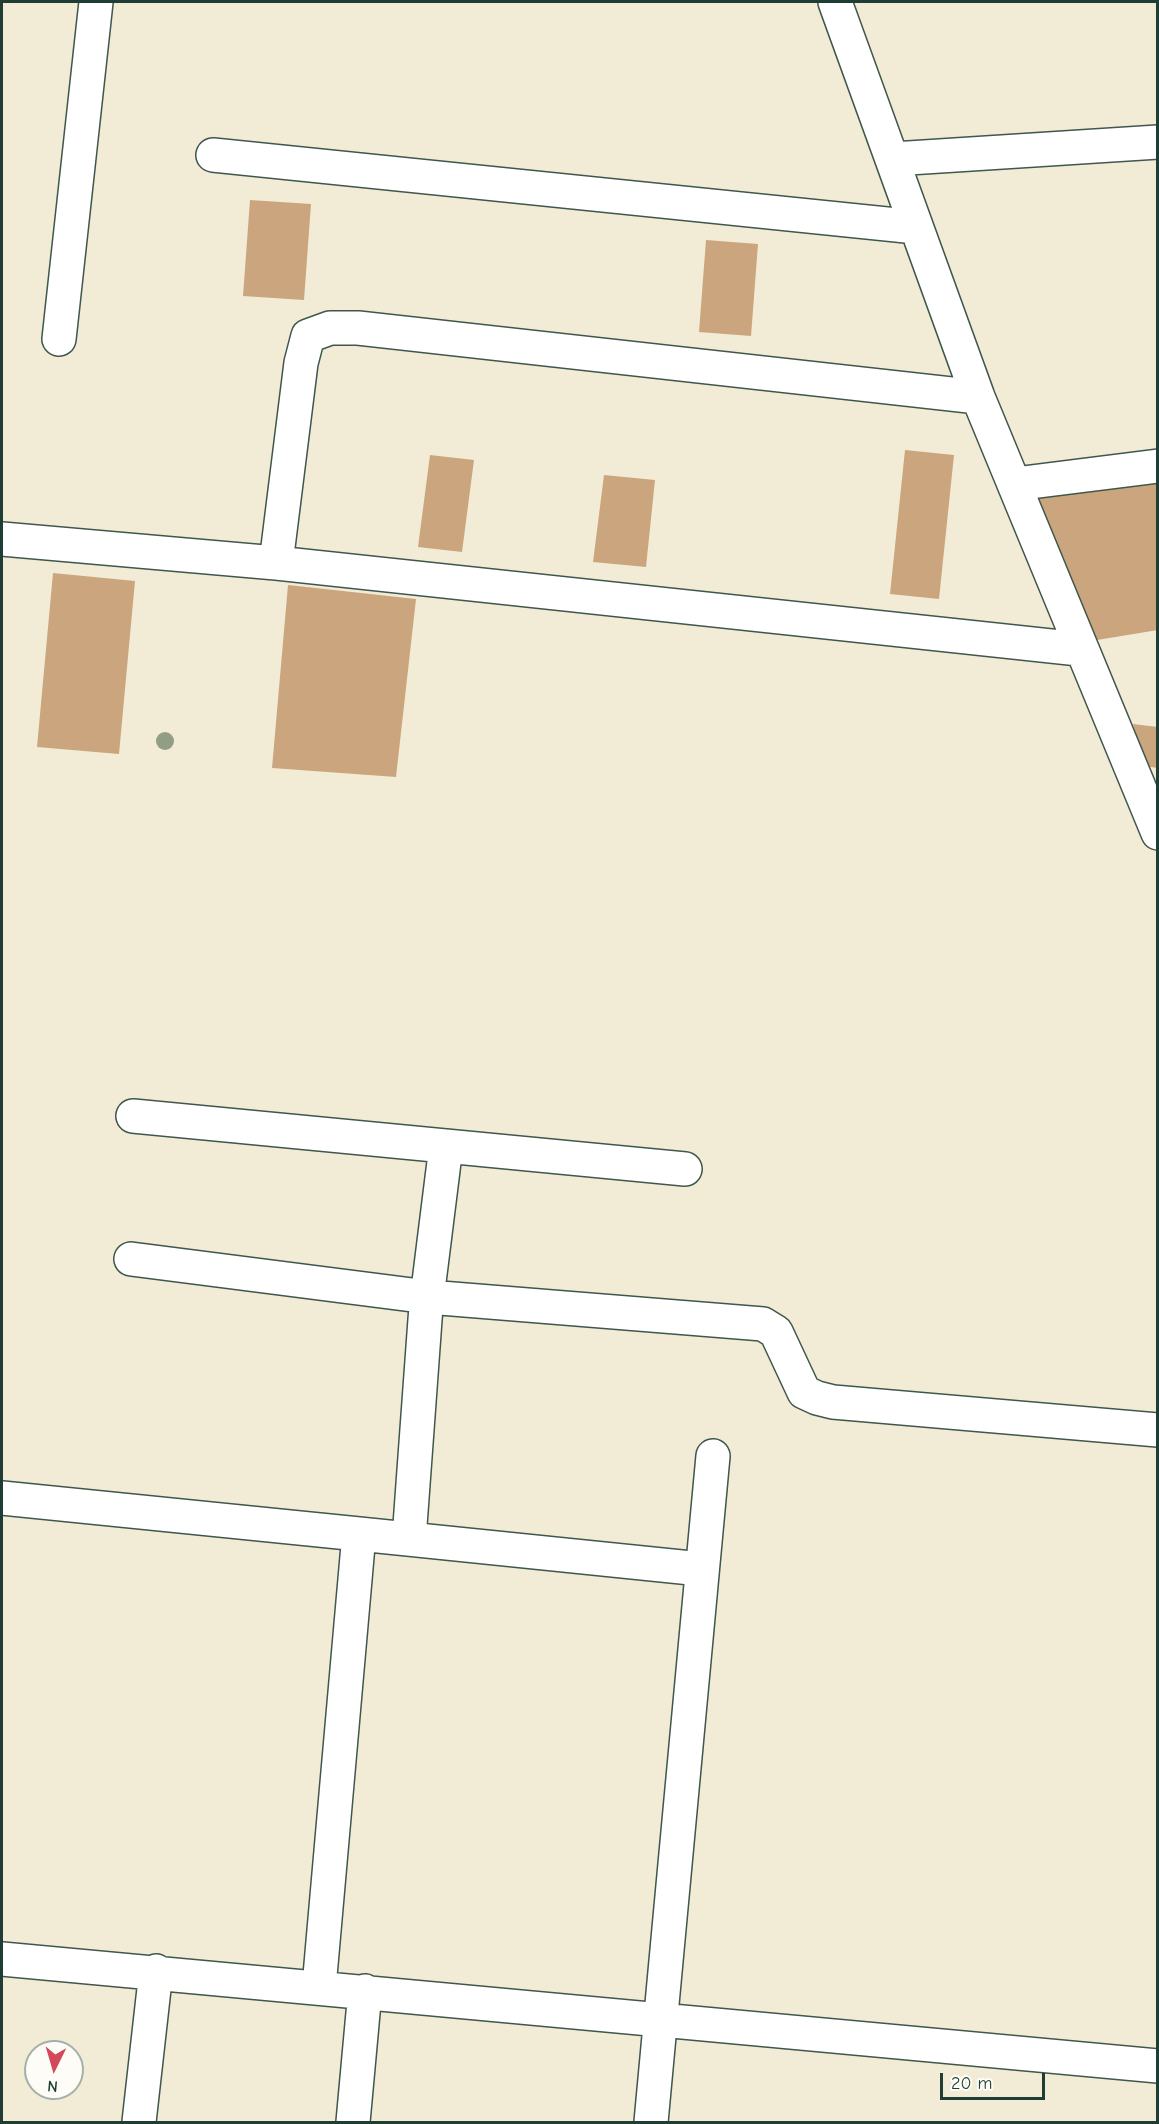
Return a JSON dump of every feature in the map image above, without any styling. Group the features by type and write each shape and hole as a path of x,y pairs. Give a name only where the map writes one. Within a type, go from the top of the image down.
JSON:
{"street":[{"path":"58,339 96,2"},
{"path":"835,2 978,397 1015,483 1079,649 1156,827"},
{"path":"893,159 1158,142"},
{"path":"213,155 916,227"},
{"path":"276,563 301,363 308,336 330,328 358,328 978,397"},
{"path":"1015,483 1158,466"},
{"path":"2,539 276,563 1079,649"},
{"path":"133,1116 685,1169"},
{"path":"408,1539 428,1296 446,1146"},
{"path":"131,1259 428,1296 763,1323 776,1332 804,1392 818,1398 833,1402 1158,1430"},
{"path":"651,2122 713,1456"},
{"path":"2,1498 701,1569"},
{"path":"319,1987 359,1534"},
{"path":"2,1959 156,1971 1158,2066"},
{"path":"139,2122 156,1971"},
{"path":"353,2122 365,1991"}],"building":[{"path":"250,200 311,204 304,300 243,296"},
{"path":"706,240 758,244 751,336 699,332"},
{"path":"905,450 954,455 939,599 890,594"},
{"path":"430,455 474,460 462,552 418,547"},
{"path":"604,475 655,480 646,567 593,562"},
{"path":"1158,479 1158,630 1091,641 1035,495"},
{"path":"53,573 135,581 119,754 37,747"},
{"path":"288,585 416,599 396,777 272,768"},
{"path":"1133,724 1158,727 1158,768 1144,766"}]}
